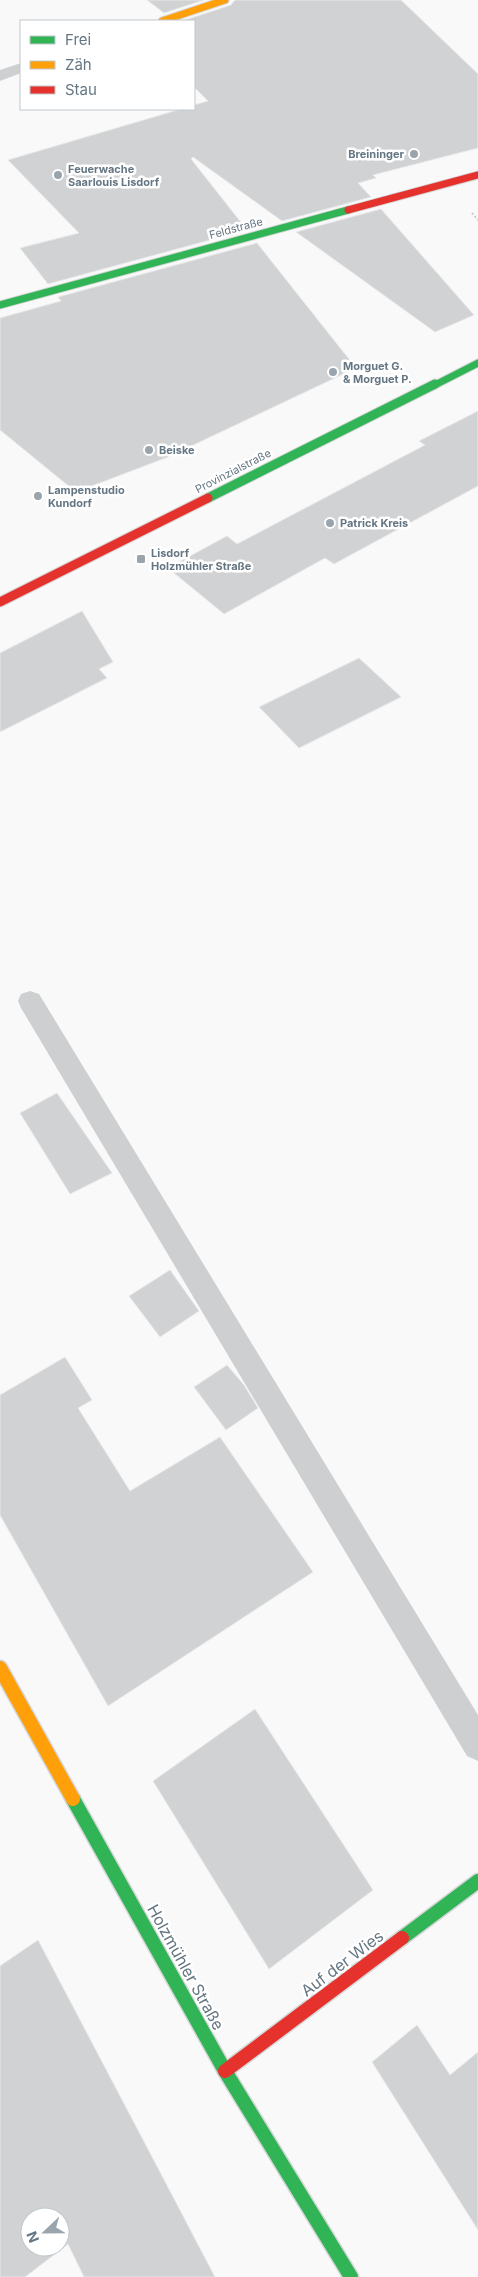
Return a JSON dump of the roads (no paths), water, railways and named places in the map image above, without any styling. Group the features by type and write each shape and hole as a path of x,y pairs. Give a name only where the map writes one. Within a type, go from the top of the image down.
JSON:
{"street":[{"path":"165,20 225,0"},
{"path":"0,76 20,68"},
{"name":"Feldstraße","path":"0,305 478,175"},
{"name":"Provinzialstraße","path":"0,602 478,363"},
{"name":"Holzmühler Straße","path":"0,1668 225,2071 351,2277"},
{"name":"Auf der Wies","path":"225,2071 478,1881"}],"lane":[{"path":"30,1001 478,1745"}],"place":[{"name":"Breininger","path":"414,154"},
{"name":"Feuerwache Saarlouis Lisdorf","path":"58,175"},
{"name":"Morguet G. & Morguet P.","path":"333,372"},
{"name":"Beiske","path":"149,450"},
{"name":"Lampenstudio Kundorf","path":"38,496"},
{"name":"Patrick Kreis","path":"330,523"},
{"name":"Lisdorf Holzmühler Straße","path":"141,559"}]}
